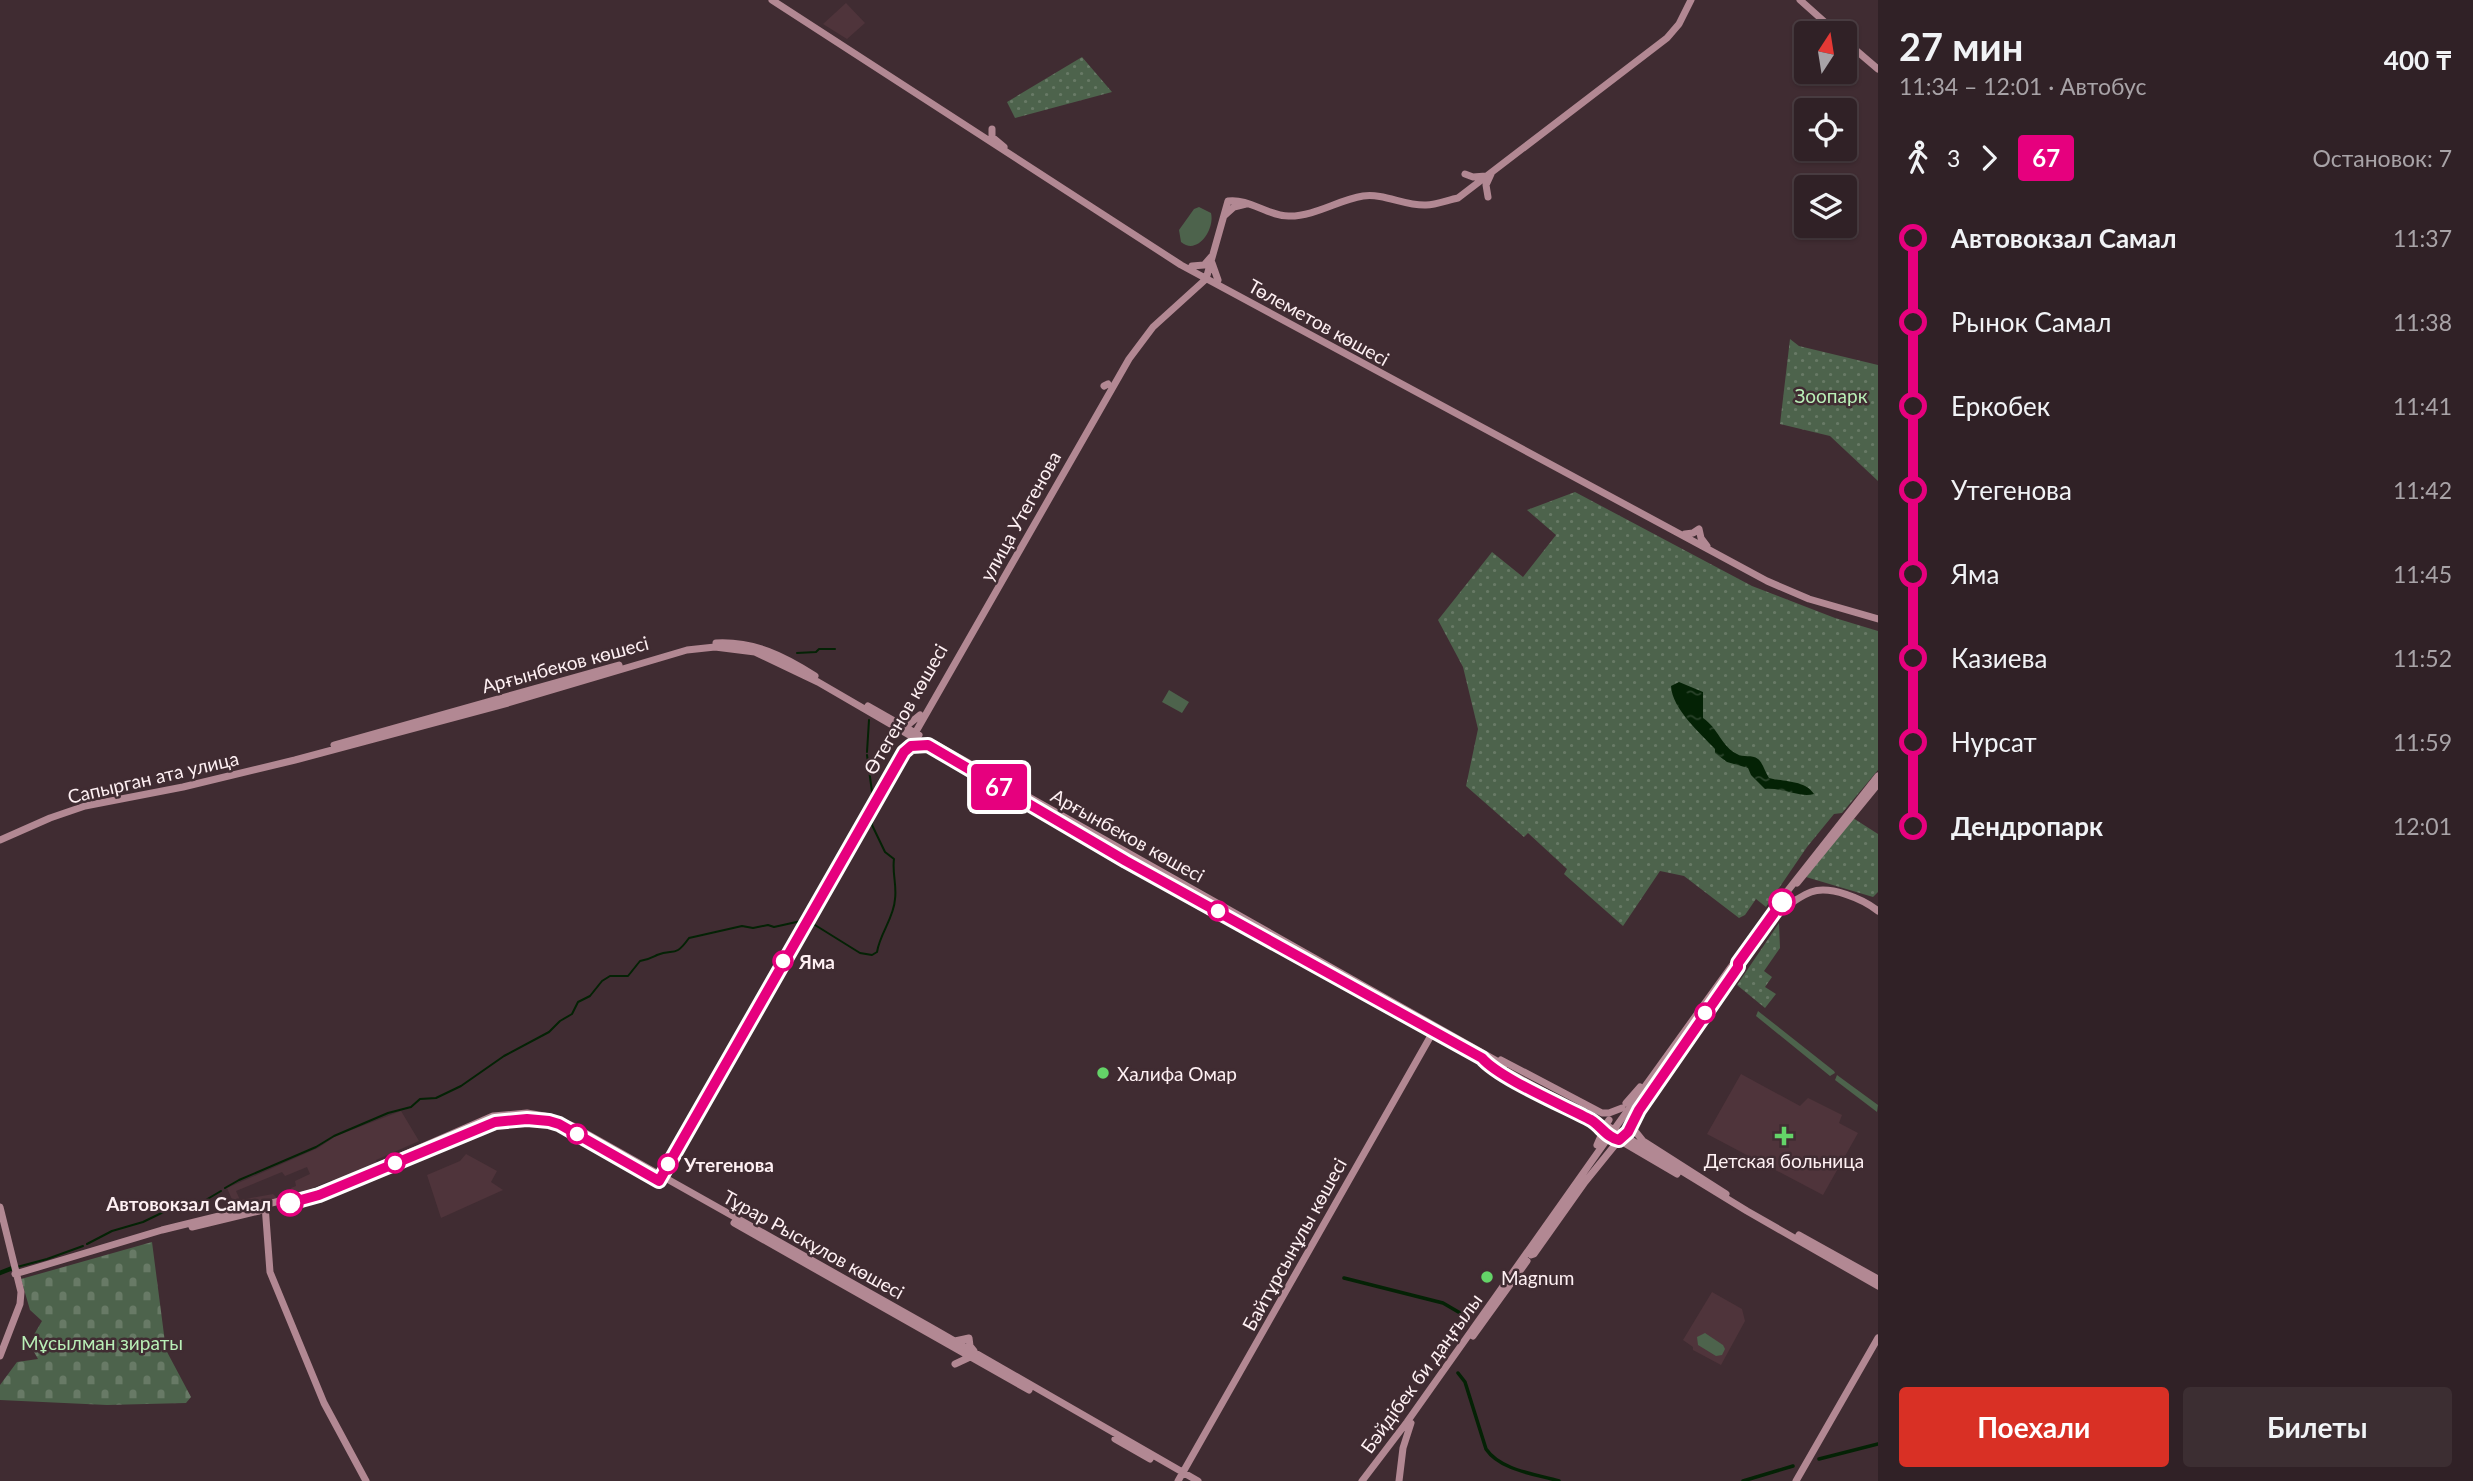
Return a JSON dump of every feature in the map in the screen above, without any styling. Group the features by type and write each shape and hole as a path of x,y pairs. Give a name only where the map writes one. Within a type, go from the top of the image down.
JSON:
{"main road":[{"name":"Төлеметов көшесі","path":"772,0 1193,269 1202,280 1217,282 1767,581 1810,599 1878,617"},
{"name":"Төлеметов көшесі","path":"778,0 814,26 1193,269"},
{"path":"1202,280 1212,262 1228,201 1237,200 1271,214 1289,216 1301,215 1363,196 1377,196 1427,206 1458,198 1667,38 1679,24 1691,0"},
{"path":"1800,0 1824,21"},
{"path":"1807,0 1829,21"},
{"path":"1857,47 1878,64"},
{"path":"1857,49 1878,69"},
{"path":"977,129 991,129 992,136 1005,147"},
{"path":"1466,193 1466,174 1476,177 1491,174"},
{"path":"1466,193 1487,196 1486,185 1491,174"},
{"path":"1224,216 1234,207 1247,204"},
{"path":"1212,262 1217,282 1202,280 1196,276 1193,269 1206,264 1214,253"},
{"name":"Өтегенов көшесі","path":"658,1177 878,797 991,586 1016,550 1106,385 1154,320 1202,280"},
{"name":"улица Утегенова","path":"922,716 1065,463 1138,346 1153,327 1202,280"},
{"name":"Төлеметов көшесі","path":"1540,459 1790,588 1878,617"},
{"name":"Арғынбеков көшесі","path":"317,752 691,648 715,647 755,652 834,689 1126,861 1433,1031 1483,1055"},
{"path":"922,716 921,732 928,743 904,748 895,724 909,723 922,716"},
{"name":"Арғынбеков көшесі","path":"928,743 1613,1129 1878,1286"},
{"name":"Өтегенов көшесі","path":"658,1177 904,748"},
{"name":"Сапырган ата улица","path":"0,838 49,814 77,805 182,784 317,752"},
{"path":"1530,1253 1620,1135 1631,1106 1768,918 1878,776"},
{"path":"1768,918 1878,784"},
{"path":"1800,880 1805,889 1838,891 1856,896 1878,916"},
{"path":"1778,908 1782,910 1818,890 1837,892 1878,911"},
{"path":"1768,918 1791,904"},
{"name":"Байтұрсынұлы көшесі","path":"1181,1476 1433,1031"},
{"path":"1483,1055 1602,1113 1609,1114 1631,1106"},
{"path":"1483,1055 1493,1068 1591,1120 1606,1125 1614,1139 1620,1135 1631,1106"},
{"path":"1530,1253 1550,1215 1601,1140 1606,1125 1631,1106"},
{"name":"Тұрар Рыскұлов көшесі","path":"16,1271 223,1220 318,1193 505,1118 549,1121 648,1169 658,1177"},
{"path":"1620,1135 1643,1141 1726,1196"},
{"path":"1620,1135 1699,1186 1726,1196"},
{"name":"Тұрар Рыскұлов көшесі","path":"601,1145 1192,1480"},
{"path":"648,1169 663,1165"},
{"name":"Арғынбеков көшесі","path":"1726,1196 1878,1279"},
{"path":"0,1207 16,1271 20,1304 0,1356"},
{"path":"266,1207 270,1272 274,1283 324,1403 366,1481"},
{"name":"Тұрар Рыскұлов көшесі","path":"16,1271 162,1230 266,1207"},
{"path":"0,1217 16,1271 17,1303 0,1348"},
{"name":"Бәйдібек би даңғылы","path":"1365,1481 1409,1426 1530,1253"},
{"name":"Бәйдібек би даңғылы","path":"1365,1481 1530,1253"},
{"path":"969,1338 973,1355 956,1362 957,1354 952,1343 969,1338"},
{"path":"1796,1481 1878,1338"},
{"path":"1399,1481 1409,1426"},
{"path":"1396,1442 1403,1448"},
{"path":"1190,1460 1192,1480"}],"shaded area":[{"path":"846,3 865,23 847,39 823,24"},
{"name":"Детская больница","path":"1741,1074 1800,1106 1808,1098 1842,1115 1839,1123 1858,1133 1823,1195 1707,1134"},
{"path":"401,1111 419,1141 376,1160 377,1164 335,1182 332,1180 300,1193 237,1211 227,1188 318,1148 336,1136","holes":["307,1167 310,1174 295,1181 296,1186 291,1188 292,1194 277,1198 273,1194 240,1200 236,1191 282,1172 285,1176"]},
{"path":"466,1154 497,1171 491,1182 503,1190 441,1218 427,1175 460,1161"},
{"path":"1712,1292 1742,1309 1745,1321 1721,1365 1693,1350 1693,1347 1683,1340"}],"green space":[{"path":"1082,57 1112,92 1015,118 1007,102"},
{"path":"1199,207 1211,213 1208,233 1199,243 1187,245 1181,242 1179,230 1194,209"},
{"name":"Зоопарк","path":"1790,339 1799,346 1878,365 1878,481 1830,436 1780,424"},
{"path":"1575,492 1752,586 1835,618 1878,631 1878,770 1842,813 1834,814 1807,847 1766,907 1756,899 1745,915 1739,918 1684,876 1660,871 1623,926 1564,874 1567,869 1528,833 1524,837 1466,786 1478,729 1463,667 1438,620 1492,552 1523,577 1556,535 1527,510"},
{"path":"1169,690 1189,702 1182,713 1162,702"},
{"path":"1853,818 1878,834 1878,892 1873,897 1806,877"},
{"path":"1779,923 1780,948 1764,971 1772,977 1765,987 1776,994 1765,1008 1737,985"},
{"path":"1758,1011 1835,1073 1830,1076 1756,1016"},
{"path":"1837,1075 1878,1105 1877,1112 1835,1080"},
{"name":"Мұсылман зираты","path":"152,1242 166,1350 191,1397 186,1403 107,1405 0,1400 0,1385 17,1362 38,1359 29,1343 42,1321 30,1310 21,1279"},
{"path":"1705,1333 1723,1345 1725,1349 1722,1355 1716,1356 1698,1345 1697,1337"}],"water":[{"path":"1679,682 1703,692 1703,718 1732,751 1758,759 1769,778 1800,784 1814,794 1802,795 1765,789 1748,768 1727,762 1715,753 1715,749 1676,703 1671,686"}],"waterway":[{"path":"797,653 835,649"},
{"path":"867,752 869,720"},
{"path":"867,755 873,799"},
{"path":"815,925 860,953 872,955 877,952 892,913 895,889 894,859 885,852 872,825 873,812"},
{"path":"225,1188 316,1147 334,1136 388,1113 411,1107 420,1099 436,1098 461,1086 504,1056 549,1032 572,1014 578,1002 590,996 602,981 610,976 628,976 640,961 677,951 689,938 742,926 774,927 801,921"},
{"path":"87,1244 112,1231 143,1222 178,1205 204,1201 221,1191"},
{"path":"17,1267 83,1246"},
{"path":"0,1273 15,1267"},
{"path":"1344,1278 1443,1303 1467,1317 1460,1326"},
{"path":"1458,1373 1465,1382 1486,1449 1492,1456 1509,1467 1559,1481"},
{"path":"1819,1459 1878,1444"},
{"path":"1743,1481 1793,1466"}],"bus line":[{"name":"67","path":"290,1203 319,1195 487,1124 525,1119 559,1124 659,1181 904,752 914,745 928,745 1126,861 1482,1058 1493,1068 1518,1082 1591,1120 1619,1140 1628,1132 1639,1110 1782,902"}],"place":[{"name":"Яма","path":"783,961"},
{"name":"Халифа Омар","path":"1103,1073"},
{"name":"Детская больница","path":"1784,1136"},
{"name":"Утегенова","path":"668,1164"},
{"name":"Автовокзал Самал","path":"290,1203"},
{"name":"Magnum","path":"1487,1277"}]}
